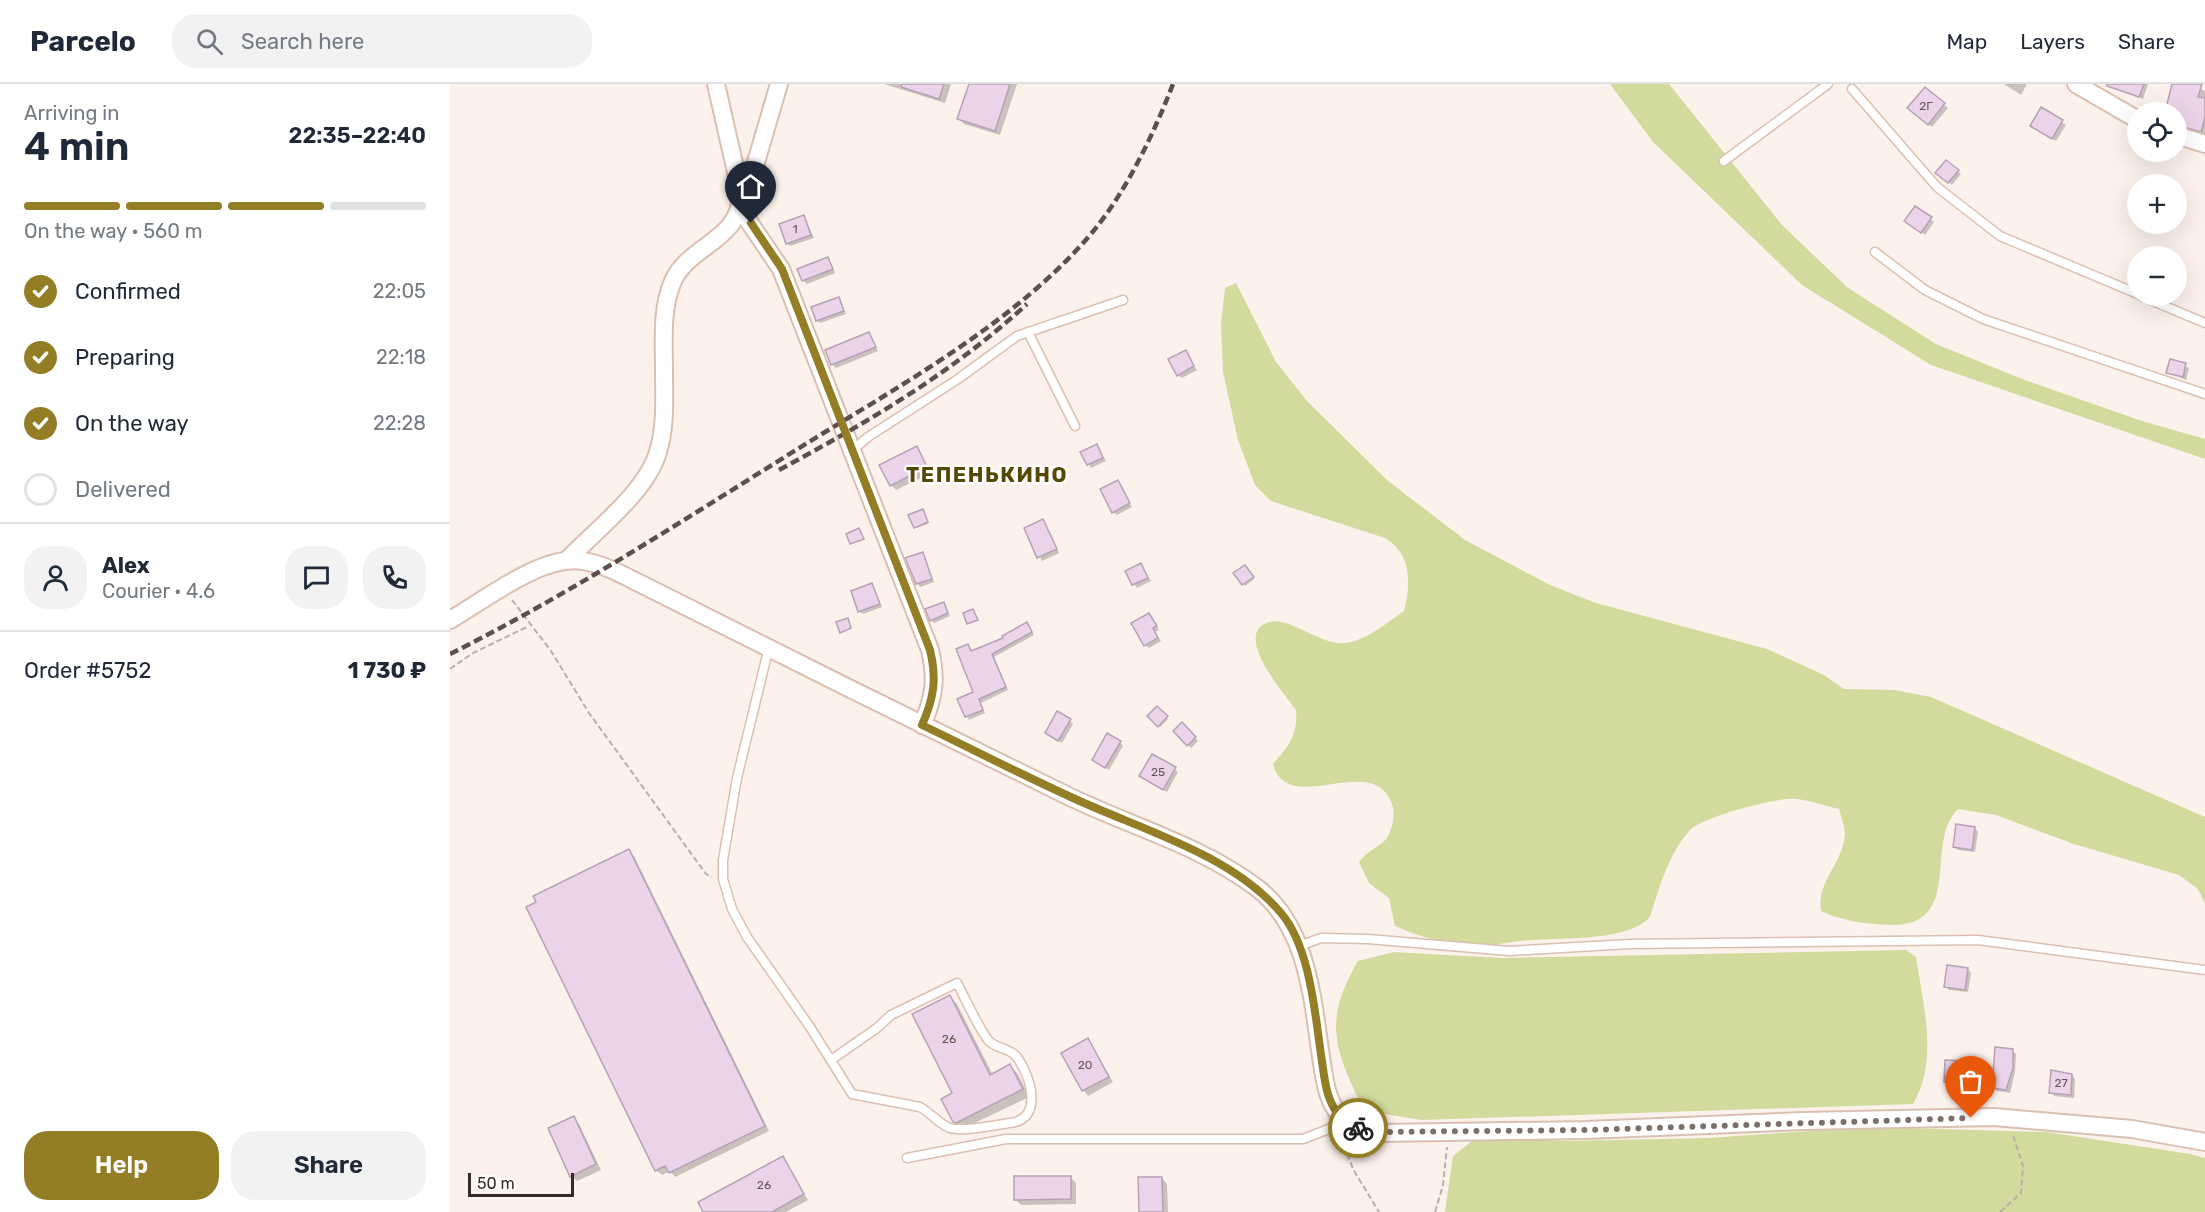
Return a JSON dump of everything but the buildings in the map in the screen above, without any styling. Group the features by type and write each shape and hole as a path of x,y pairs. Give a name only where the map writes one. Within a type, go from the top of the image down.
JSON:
{"street":[{"path":"716,84 741,202 782,269 930,650 934,667 934,691 922,725"},
{"path":"567,560 634,491 658,454 663,425 665,304 674,279 684,265 729,228 754,169 779,84"},
{"path":"2076,84 2127,114"},
{"path":"2187,138 2205,144"},
{"path":"450,620 540,567 567,560 583,561 607,568 1072,798 1235,871 1263,892 1284,916 1299,946 1312,991 1326,1088 1342,1124 1361,1130 1379,1132 1586,1130 1815,1121 2007,1118 2132,1129 2205,1142"}],"lane":[{"path":"1724,161 1828,84"},
{"path":"1852,89 1936,187 2000,236 2127,290"},
{"path":"1875,252 1925,290 1983,319 2205,394"},
{"path":"853,450 868,437 1028,332 1123,300"},
{"path":"2165,306 2205,323"},
{"path":"1028,332 1076,426"},
{"path":"769,647 738,778 723,860 723,879 732,909 747,937 852,1094 920,1107 930,1112 944,1125 955,1129 1015,1123 1029,1111 1033,1100 1032,1090 1015,1055 989,1042 957,983 891,1015 877,1028 831,1060"},
{"path":"1299,946 1321,938 1368,939 1509,951 1629,944 1978,940 2205,970"},
{"path":"907,1158 1006,1139 1303,1139 1342,1124"}],"path":[{"path":"504,588 530,626 551,651 589,713 674,833 706,874 723,879"},
{"path":"450,669 473,653 530,626"},
{"path":"2000,1212 2021,1193 2023,1166 2007,1118"},
{"path":"1342,1124 1353,1169 1379,1212"},
{"path":"1435,1212 1443,1185 1449,1132"}],"green space":[{"path":"1610,84 1669,84 1782,225 1848,288 1936,344 2022,379 2142,421 2205,439 2205,459 1931,365 1802,285 1653,142"},
{"path":"1236,283 1276,362 1307,401 1387,480 1465,540 1550,585 1596,603 1767,649 1824,675 1844,689 1894,690 1931,697 2205,817 2205,904 2198,889 2179,875 2074,844 1996,815 1958,809 1948,824 1943,841 1935,898 1927,912 1913,922 1889,925 1846,920 1821,911 1822,890 1843,844 1845,830 1839,809 1786,799 1724,814 1709,819 1690,830 1670,860 1650,917 1625,931 1589,937 1475,946 1434,940 1395,926 1389,898 1369,883 1359,862 1387,838 1393,823 1393,807 1384,790 1369,783 1296,786 1282,779 1273,764 1284,751 1294,733 1296,710 1260,657 1256,635 1262,625 1276,621 1289,624 1331,642 1347,643 1365,637 1404,611 1408,590 1405,561 1394,545 1385,538 1271,501 1255,485 1238,440 1223,372 1221,324 1225,288"},
{"path":"1906,950 1916,957 1927,1032 1925,1069 1921,1087 1913,1104 1421,1120 1385,1114 1362,1106 1345,1067 1336,1034 1340,1001 1358,961 1394,952 1501,958"},
{"path":"1869,1127 2047,1132 2190,1154 2205,1158 2205,1212 1445,1212 1453,1156 1472,1141 1496,1138 1568,1141 1708,1138"}],"railway":[{"path":"450,654 539,607 625,556 914,377 955,351 1031,294 1065,262 1107,214 1139,160 1173,84"},
{"path":"779,470 845,434 908,395 969,352 1027,304"}],"way so far":[{"path":"1358,1128 1379,1132 1586,1130 1803,1121 1971,1118"}],"district":[{"name":"ТЕПЕНЬКИНО","path":"987,474"}],"route":[{"path":"751,223 782,269 930,650 934,667 934,691 922,725 1072,798 1235,871 1263,892 1284,916 1299,946 1312,991 1326,1088 1334,1108 1347,1122 1358,1128"}]}
